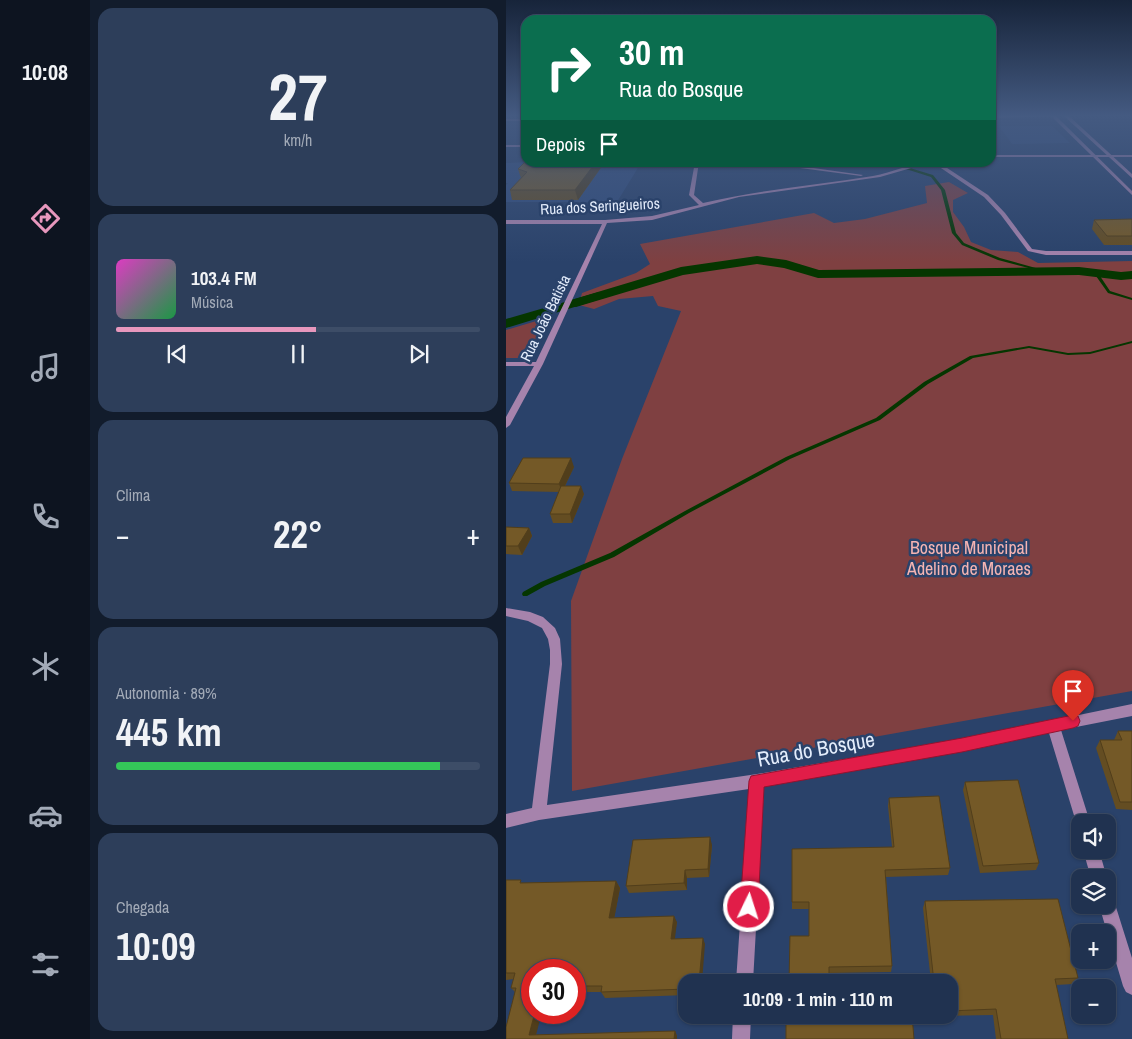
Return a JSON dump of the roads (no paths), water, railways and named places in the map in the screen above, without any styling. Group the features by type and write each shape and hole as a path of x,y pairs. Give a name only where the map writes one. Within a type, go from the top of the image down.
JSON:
{"street":[{"path":"1102,164 1132,194"},
{"path":"1118,164 1132,177"},
{"path":"697,167 691,195 702,206"},
{"path":"796,167 880,176"},
{"name":"Rua dos Seringueiros","path":"506,222 605,222 652,218 753,194 880,176 914,167"},
{"path":"942,167 986,196 1003,214 1030,250 1046,253 1132,254"},
{"name":"Rua João Batista","path":"506,425 539,364 605,222"},
{"path":"506,364 539,364"},
{"path":"506,612 530,617 547,625 556,642 556,664 539,813"},
{"name":"Rua do Bosque","path":"506,821 539,813 757,781 962,745 1132,710"},
{"path":"1054,725 1081,814"},
{"path":"745,974 757,781"},
{"path":"1110,914 1132,986"},
{"path":"741,1039 742,1024"}],"waterway":[{"path":"902,167 932,176 943,190 954,233 963,244 999,259 1048,272"},
{"path":"576,303 681,271 757,260 786,264 818,274 1079,271 1121,276 1132,275"},
{"path":"1101,274 1098,276 1109,292 1132,299"},
{"path":"525,594 543,584 612,555 788,458 878,419 926,383 972,357 1029,347 1068,354 1090,353 1132,342"}],"park label":[{"name":"Bosque Municipal Adelino de Moraes","path":"969,557"}]}
